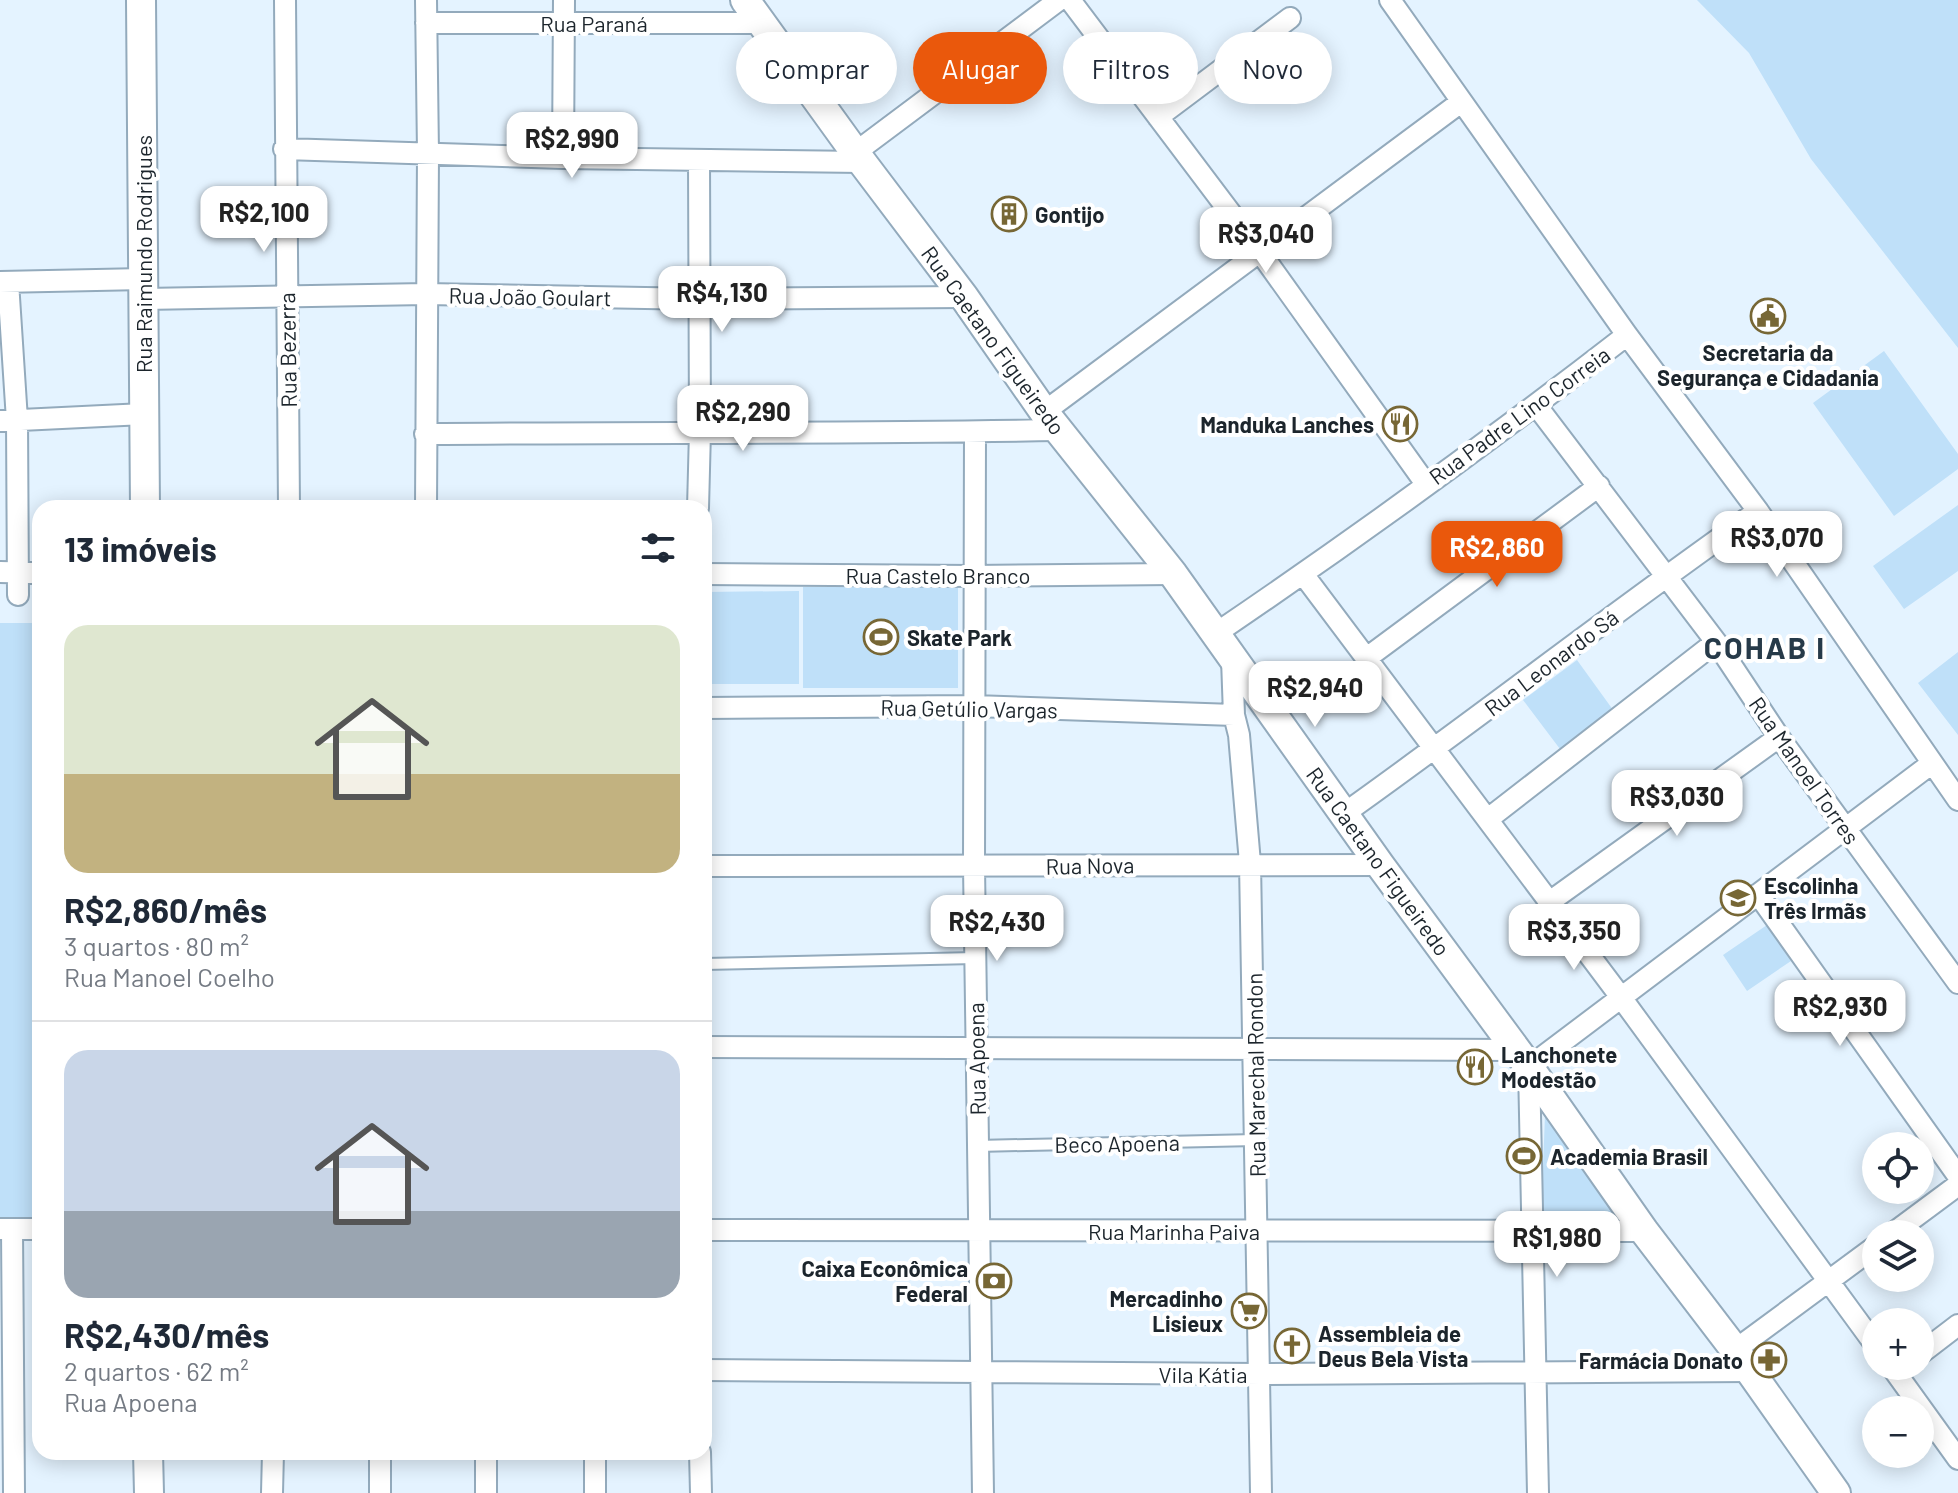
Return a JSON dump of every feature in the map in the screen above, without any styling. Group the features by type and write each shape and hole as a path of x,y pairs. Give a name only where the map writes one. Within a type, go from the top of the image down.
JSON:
{"main road":[{"name":"Rua Raimundo Rodrigues","path":"141,0 145,500"},
{"name":"Rua Caetano Figueiredo","path":"754,11 1052,421 1173,574 1380,865 1523,1058 1644,1231 1743,1360 1836,1493"},
{"path":"148,1460 149,1493"}],"street":[{"name":"Rua Bezerra","path":"285,0 289,500"},
{"path":"426,0 426,500"},
{"path":"563,158 564,0"},
{"path":"284,149 699,160 859,157 1059,0"},
{"path":"1070,0 1260,252 1426,484"},
{"path":"1390,0 1627,335 1758,511 1958,800"},
{"name":"Rua Paraná","path":"426,23 564,22 754,11"},
{"path":"1158,117 1290,18"},
{"path":"425,434 700,431 975,433 1052,421 1260,252 1461,102"},
{"path":"698,500 699,160"},
{"name":"Rua João Goulart","path":"4,282 287,296 964,297"},
{"path":"4,282 8,420 20,573 18,595"},
{"name":"Rua Padre Lino Correia","path":"1215,634 1536,405 1627,335"},
{"name":"Rua Manoel Torres","path":"1536,405 1716,642 1779,737 1958,983"},
{"path":"8,420 144,414"},
{"name":"Rua Apoena","path":"975,433 974,866 983,1493"},
{"path":"1368,657 1599,486"},
{"name":"Rua Leonardo Sá","path":"1345,813 1758,511"},
{"name":"Rua Castelo Branco","path":"712,574 1173,574"},
{"path":"1303,574 1620,996 1862,1327"},
{"path":"1488,819 1716,642"},
{"name":"Rua Marechal Rondon","path":"1232,659 1234,715 1239,735 1250,863 1261,1493"},
{"name":"Rua Getúlio Vargas","path":"712,708 974,706 1234,715"},
{"path":"1548,903 1779,737"},
{"path":"712,1047 976,1050 1254,1047 1523,1058 1620,996 1931,764"},
{"name":"Rua Nova","path":"712,866 1380,865"},
{"path":"1758,894 1958,1176"},
{"path":"1523,1058 1534,1231 1538,1493"},
{"path":"1911,1220 1958,1185"},
{"path":"14,1493 6,1229 32,1229"},
{"name":"Rua Marinha Paiva","path":"712,1230 1644,1231"},
{"path":"1743,1360 1829,1281 1862,1256"},
{"path":"1934,1343 1958,1325"},
{"name":"Vila Kátia","path":"712,1370 979,1374 1537,1373 1743,1360"},
{"path":"1905,1380 1958,1459"},
{"path":"272,1493 273,1460"},
{"path":"380,1460 380,1493"},
{"path":"486,1460 486,1493"},
{"path":"595,1460 595,1493"},
{"path":"700,1460 701,1493"}],"lane":[{"path":"712,964 975,958"},
{"name":"Beco Apoena","path":"977,1146 1256,1140"}],"shaded area":[{"path":"1697,0 1958,0 1958,348 1811,159 1749,53"},
{"path":"1884,351 1958,454 1958,469 1894,516 1813,403"},
{"path":"1958,505 1958,571 1904,609 1873,566"},
{"name":"Skate Park","path":"958,586 958,688 803,688 803,587"},
{"path":"799,591 799,684 712,684 712,592"},
{"path":"0,623 32,623 32,1217 0,1218"},
{"path":"1958,652 1958,735 1918,683"},
{"path":"1577,660 1616,714 1563,753 1523,700"},
{"path":"1767,925 1791,961 1747,991 1723,955"},
{"path":"1545,1115 1621,1214 1541,1219"}],"place":[{"name":"Gontijo","path":"1009,214"},
{"name":"Secretaria da Segurança e Cidadania","path":"1768,316"},
{"name":"Manduka Lanches","path":"1400,424"},
{"name":"Skate Park","path":"881,637"},
{"name":"Escolinha Três Irmãs","path":"1738,898"},
{"name":"Lanchonete Modestão","path":"1475,1067"},
{"name":"Academia Brasil","path":"1524,1156"},
{"name":"Caixa Econômica Federal","path":"994,1281"},
{"name":"Mercadinho Lisieux","path":"1249,1311"},
{"name":"Assembleia de Deus Bela Vista","path":"1292,1346"},
{"name":"Farmácia Donato","path":"1769,1360"}],"district":[{"name":"COHAB I","path":"1765,647"}]}
